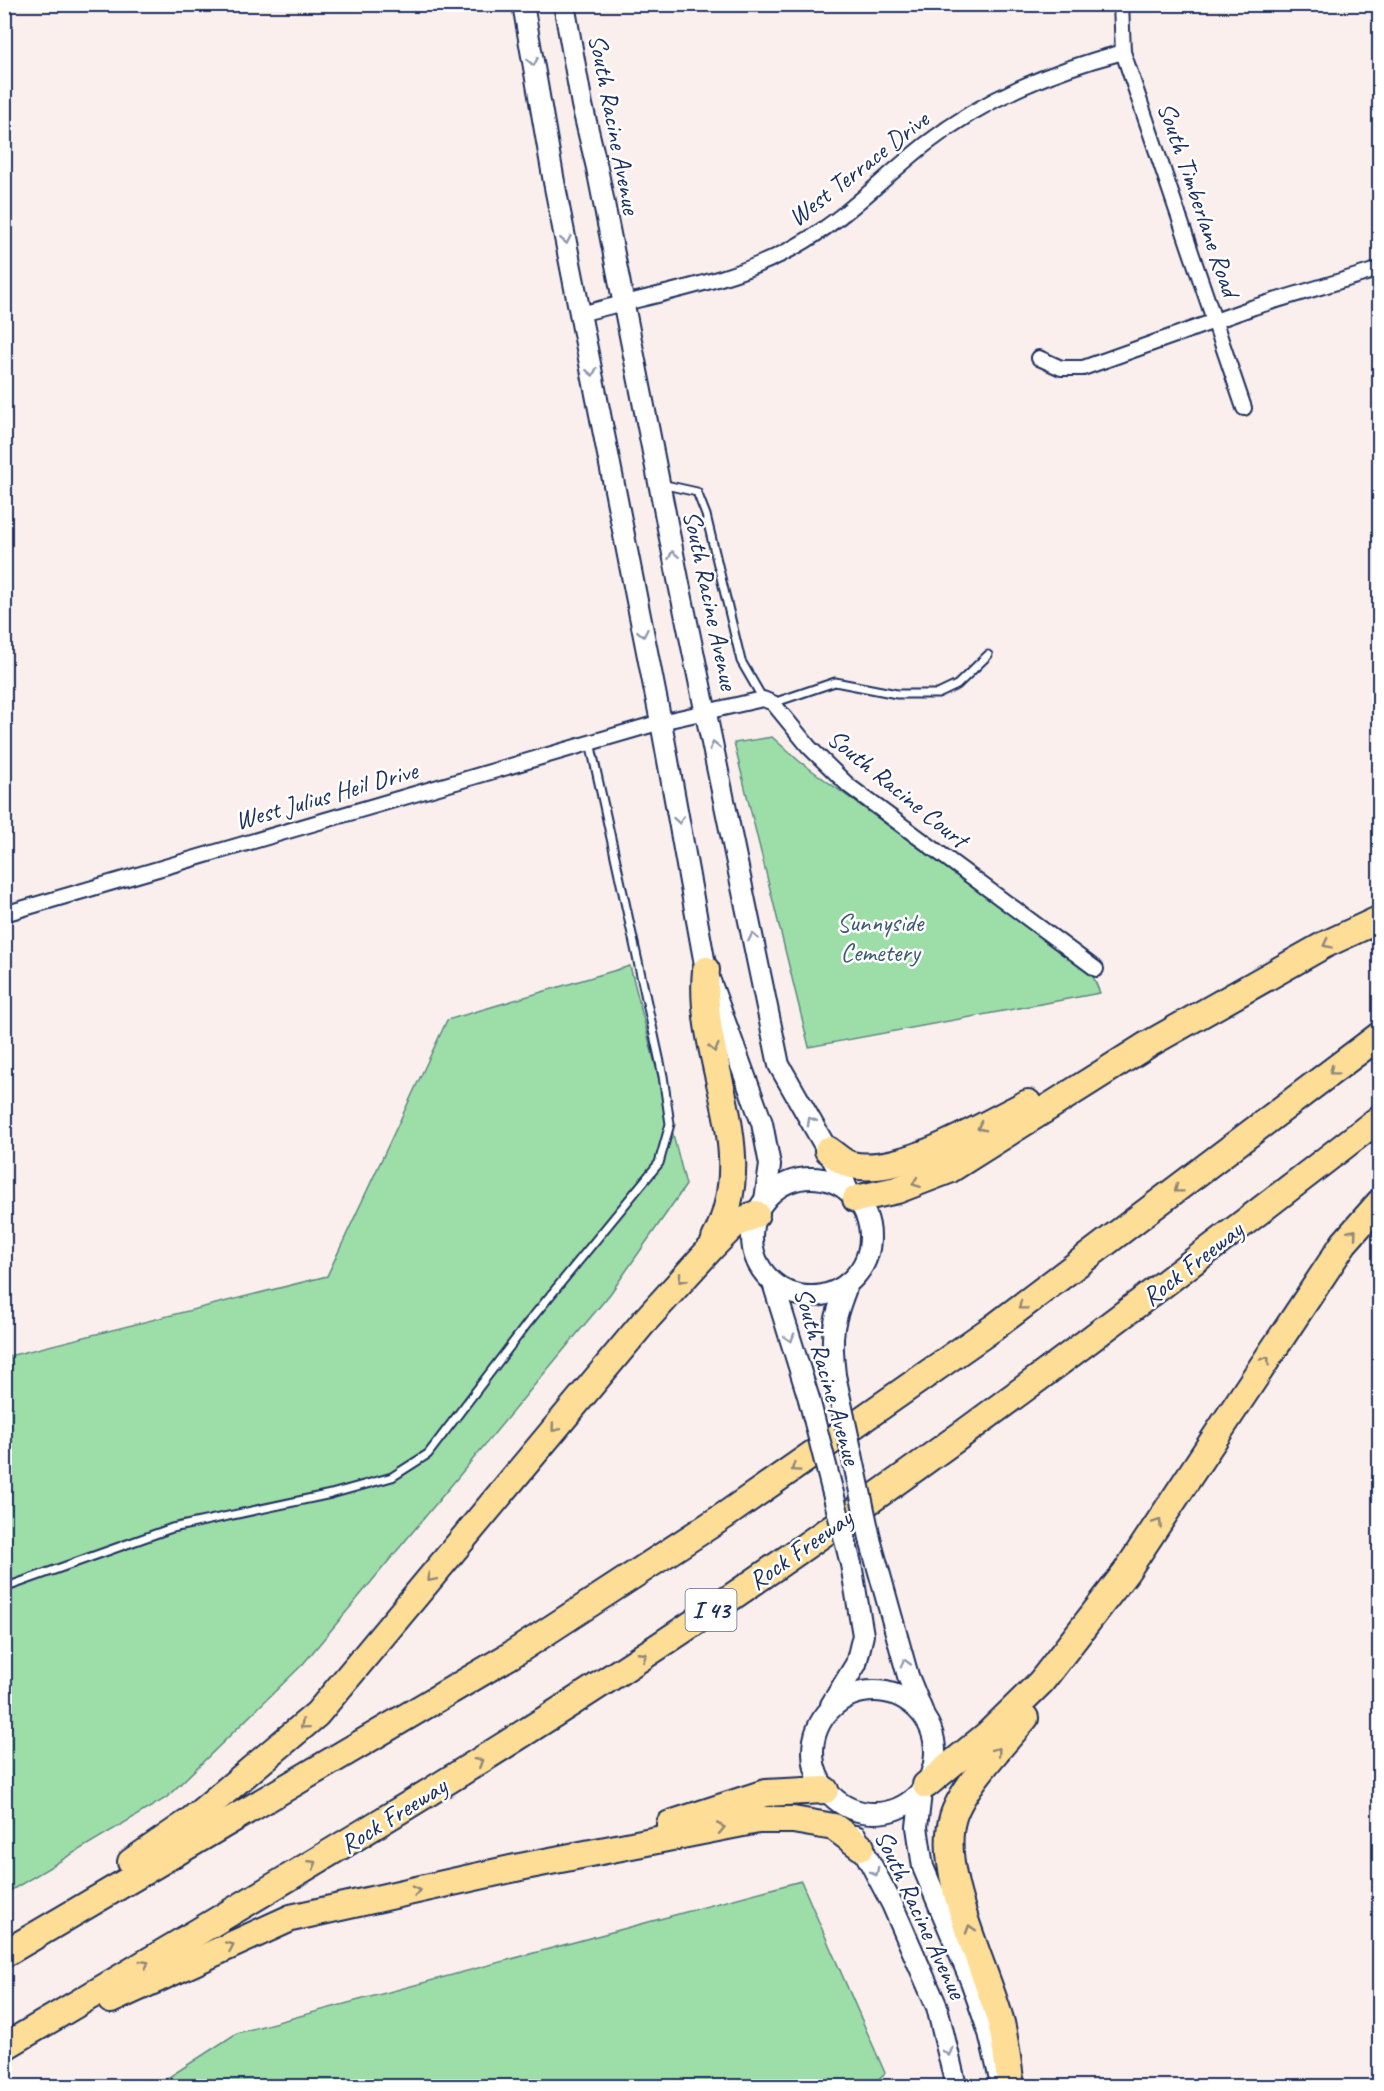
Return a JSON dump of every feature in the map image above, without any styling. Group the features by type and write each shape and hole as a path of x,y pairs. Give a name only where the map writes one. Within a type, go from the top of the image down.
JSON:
{"highway":[{"path":"852,1195 897,1190 949,1170 1147,1045 1324,945 1380,919"},
{"path":"706,970 704,997 728,1116 733,1158 731,1198 724,1223 712,1246"},
{"path":"4,1954 511,1656 724,1516 993,1328 1380,1035"},
{"path":"828,1150 850,1165 885,1165 943,1147 1147,1045"},
{"name":"Rock Freeway","path":"4,2048 345,1844 660,1645 826,1532 1043,1377 1380,1118"},
{"path":"923,1789 988,1734 1041,1682 1126,1572 1344,1243 1380,1202"},
{"path":"4,1950 189,1822 318,1714 643,1323 712,1246 734,1225 761,1207"},
{"path":"1011,2086 1001,2024 952,1875 950,1838 953,1816 992,1756 1057,1682 1096,1627 1126,1572"},
{"path":"520,1868 765,1793 832,1796"},
{"path":"4,2048 291,1918 520,1868 758,1820 793,1820 834,1827 861,1847"}],"main road":[{"path":"523,4 580,314 661,722 706,970 762,1124 770,1165 761,1207 752,1232 753,1251 760,1269 773,1283 790,1293 810,1296 831,1293 848,1283 861,1269 869,1242 865,1215 852,1195 820,1179 805,1179 776,1189 761,1207"},
{"name":"South Racine Avenue","path":"564,4 659,484 779,1065 852,1195"},
{"name":"South Racine Avenue","path":"773,1283 809,1399 851,1564 864,1635 856,1664 821,1722"},
{"name":"South Racine Avenue","path":"848,1283 835,1317 830,1340 835,1375 871,1543 908,1676 925,1718"},
{"path":"872,1691 892,1694 911,1703 925,1718 933,1735 935,1754 923,1789 900,1807 876,1813 859,1811 832,1796 816,1774 813,1756 814,1738 821,1722 834,1706 852,1695 872,1691"},
{"name":"South Racine Avenue","path":"923,1789 917,1827 923,1867 971,1981 989,2033 1002,2086"},
{"name":"South Racine Avenue","path":"832,1796 892,1904 937,2007 956,2086"}],"street":[{"name":"South Timberlane Road","path":"1121,4 1123,52 1148,131 1216,320 1244,408"},
{"name":"West Terrace Drive","path":"580,314 723,276 769,260 804,242 837,220 926,144 995,98 1037,78 1123,52"},
{"path":"1039,358 1061,368 1083,368 1216,320 1380,269"},
{"path":"661,722 706,711 768,701"},
{"name":"South Racine Court","path":"768,701 809,747 849,786 1096,969"},
{"name":"West Julius Heil Drive","path":"4,914 661,722"}],"lane":[{"path":"659,484 697,492 706,515 741,661 768,701 835,682 897,694 938,694 957,685 988,655"},
{"path":"4,1588 172,1528 332,1494 392,1477 428,1455 527,1324 659,1163 670,1124 663,1076 590,742"}],"green space":[{"name":"Sunnyside Cemetery","path":"772,737 799,761 1092,974 1100,993 809,1047 734,743"},
{"path":"630,966 686,1185 610,1294 303,1664 166,1798 5,1894 5,1357 327,1276 447,1020"},
{"path":"801,1881 885,2073 871,2086 155,2086 237,2033"}]}
